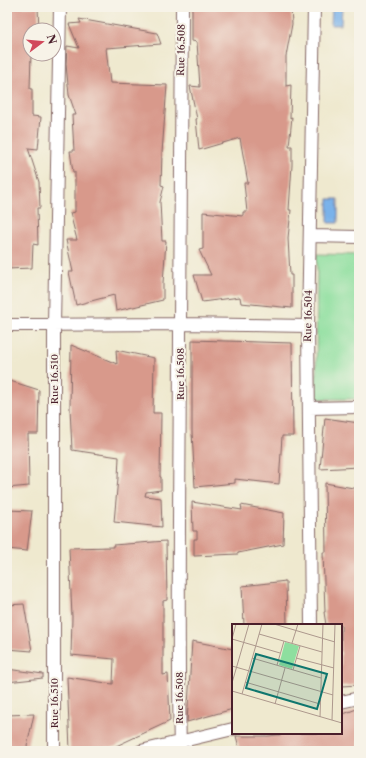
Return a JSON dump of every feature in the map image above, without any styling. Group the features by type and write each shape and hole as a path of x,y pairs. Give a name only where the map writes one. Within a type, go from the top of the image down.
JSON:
{"street":[{"name":"Rue 16.510","path":"54,751 54,325 60,7"},
{"name":"Rue 16.508","path":"180,746 178,533 182,7"},
{"name":"Rue 16.504","path":"311,624 308,326 314,7"},
{"path":"310,236 359,237"},
{"path":"7,324 308,326"},
{"path":"309,408 359,407"},
{"path":"342,702 359,698"},
{"path":"141,751 180,746 232,729"}],"green space":[{"path":"317,254 359,255 359,399 316,399"}],"water":[{"path":"332,7 342,7 341,25 331,25"},
{"path":"328,199 338,199 338,223 328,223"}],"building":[{"path":"7,7 38,7 39,22 22,22 22,62 31,62 30,89 32,89 32,116 41,117 38,149 28,148 39,182 40,208 37,208 38,245 33,244 32,268 7,269"},
{"path":"192,7 291,7 292,24 286,56 286,86 291,85 290,118 292,117 289,146 292,146 289,210 291,210 288,238 290,275 292,275 292,308 241,303 240,297 202,302 194,275 211,275 199,250 203,249 203,212 243,216 243,212 247,212 244,183 248,183 240,138 199,150 197,119 190,86 200,87 197,42 192,41"},
{"path":"79,19 157,33 161,44 106,48 110,83 167,85 161,185 164,186 160,202 162,241 166,241 163,300 116,311 114,295 76,305 69,272 73,272 66,240 77,240 70,213 75,212 75,172 73,172 70,151 74,151 72,115 76,115 69,95 66,64 67,46 79,48 69,24 81,23"},
{"path":"192,340 292,343 293,436 282,436 279,484 235,479 235,483 195,487 192,432"},
{"path":"71,345 117,364 116,350 154,358 153,413 161,413 161,490 146,492 145,496 161,498 162,527 114,522 119,457 72,450 70,408"},
{"path":"7,380 39,390 38,434 28,434 29,486 7,488"},
{"path":"325,418 359,423 359,467 320,469"},
{"path":"325,483 359,489 359,685 342,686 342,624 326,624 324,612 323,552 326,552"},
{"path":"192,502 242,510 241,505 284,513 283,544 238,554 194,556 194,539 197,539 197,531 193,531"},
{"path":"7,510 32,511 27,551 7,549"},
{"path":"166,541 167,600 163,601 163,675 168,674 170,721 114,747 70,750 67,677 113,684 114,659 71,655 72,617 69,548 113,547 113,545"},
{"path":"286,581 287,624 244,624 242,586"},
{"path":"24,604 32,651 7,649 7,605"},
{"path":"192,641 232,649 232,709 187,722"},
{"path":"7,669 43,674 43,678 7,682"},
{"path":"359,708 359,751 240,751 236,736 342,734 342,715"},
{"path":"34,714 26,751 7,751 7,715"}]}
